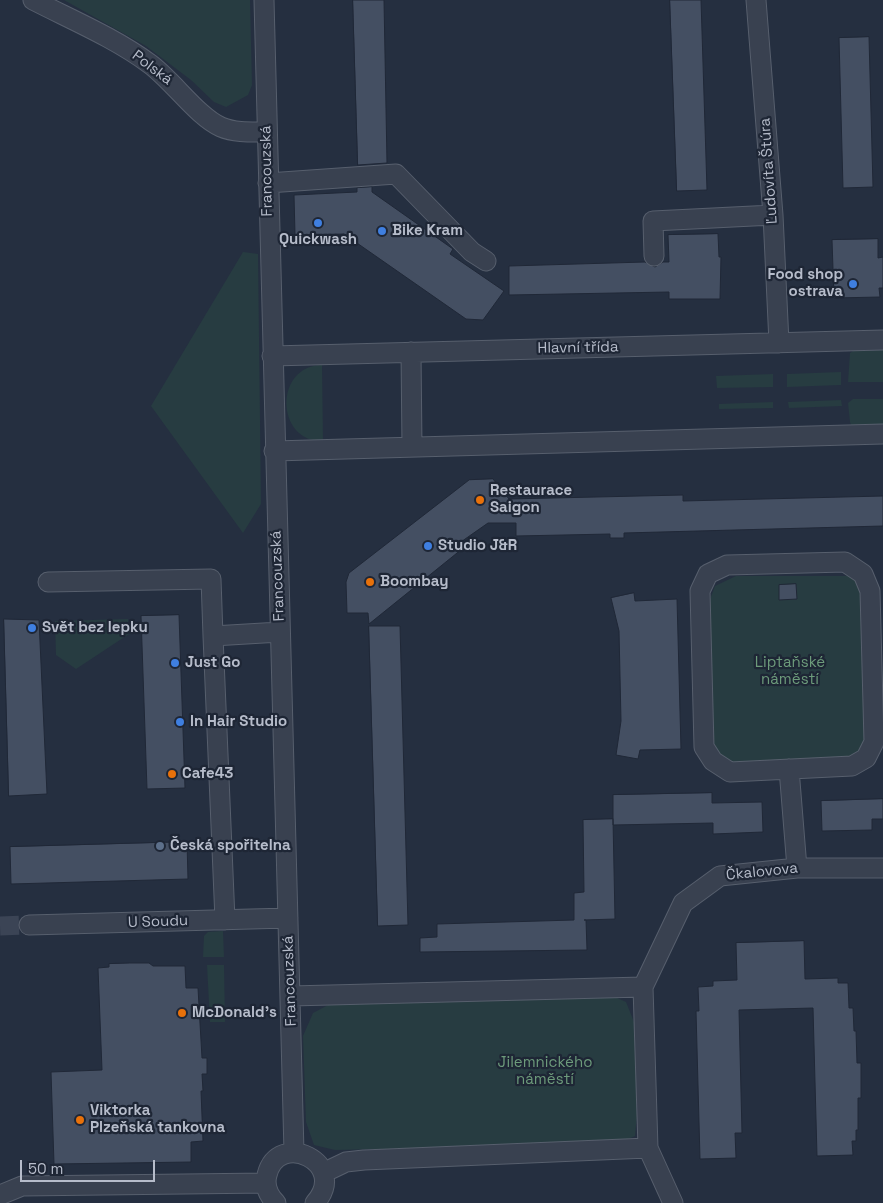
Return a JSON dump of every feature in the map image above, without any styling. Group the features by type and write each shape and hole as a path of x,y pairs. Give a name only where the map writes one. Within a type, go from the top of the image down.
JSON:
{"street":[{"name":"Polská","path":"33,0 112,41 148,63 164,75 216,125 234,131 267,132"},
{"name":"Francouzská","path":"264,0 274,451 294,1152"},
{"name":"Ľudovíta Štúra","path":"756,0 773,215 779,343"},
{"path":"268,183 396,174 472,252 486,261"},
{"path":"654,256 653,221 773,215"},
{"name":"Hlavní třída","path":"272,356 883,340"},
{"path":"411,352 412,447"},
{"path":"274,451 883,434"},
{"path":"845,562 863,574 870,591 874,742 866,758 852,766 789,769 730,772 713,761 704,747 700,591 708,574 727,565 845,562"},
{"path":"48,582 211,579 225,920"},
{"path":"214,636 280,632"},
{"path":"789,769 797,868"},
{"name":"Čkalovova","path":"643,987 683,903 720,876 797,868 883,868"},
{"name":"U Soudu","path":"29,925 288,918"},
{"path":"291,996 643,987 648,1148 673,1203"},
{"path":"323,1173 346,1162 364,1160 648,1148"},
{"path":"276,1203 270,1197 266,1183 267,1175 274,1162 286,1154 294,1152 309,1156 315,1160 323,1173 324,1189 315,1203"},
{"path":"0,1195 22,1186 266,1183"}],"green space":[{"path":"64,0 250,0 252,85 248,95 226,107 214,102 191,80 146,46"},
{"path":"243,252 258,254 261,504 243,533 151,406"},
{"path":"883,350 883,382 848,382 850,353 853,351"},
{"path":"322,365 323,441 307,438 296,430 289,418 286,404 288,390 295,378 306,369"},
{"path":"841,372 841,385 787,387 787,374"},
{"path":"773,374 773,387 717,388 716,376"},
{"path":"853,399 883,399 883,427 852,427 848,403"},
{"path":"841,400 842,406 789,408 788,402"},
{"path":"773,402 773,408 719,409 719,404"},
{"name":"Liptaňské náměstí","path":"736,576 849,576 860,586 871,739 849,763 738,766 713,750 709,602 715,586"},
{"path":"128,619 129,634 76,669 56,655 55,621"},
{"path":"223,931 224,957 203,957 204,936 208,932"},
{"path":"207,965 224,965 225,1022 210,1022"},
{"name":"Jilemnického náměstí","path":"615,997 626,1002 636,1027 637,1115 635,1136 617,1144 335,1150 314,1145 306,1122 303,1036 313,1013 330,1004"}],"building":[{"path":"353,0 384,0 387,163 358,165"},
{"path":"670,0 701,0 707,190 677,191"},
{"path":"869,37 873,187 843,188 839,38"},
{"path":"372,187 372,192 453,249 450,254 504,291 483,320 466,319 344,234 295,235 294,195 357,192 357,188"},
{"path":"718,234 719,257 721,257 720,299 669,299 669,292 509,295 509,266 645,262 655,267 663,262 669,262 668,235"},
{"path":"878,239 878,258 883,257 883,288 879,288 880,297 834,298 832,240"},
{"path":"493,479 509,499 683,495 683,501 883,496 883,526 624,533 624,538 610,538 610,534 516,536 516,523 488,523 458,544 462,549 369,624 368,613 347,613 346,582 349,573 469,480"},
{"path":"796,584 797,599 779,600 779,585"},
{"path":"634,593 635,601 677,599 681,749 640,750 638,759 616,755 621,721 619,631 611,598"},
{"path":"179,615 185,788 147,789 141,616"},
{"path":"4,619 39,620 47,794 9,796"},
{"path":"369,626 400,626 408,925 378,926"},
{"path":"712,793 712,803 762,802 763,832 713,834 713,823 613,825 613,795"},
{"path":"883,799 883,819 872,819 872,830 822,831 821,801"},
{"path":"613,819 615,919 584,920 586,920 587,950 420,952 420,938 437,937 437,924 574,920 574,893 584,892 583,820"},
{"path":"187,842 188,879 11,884 10,847"},
{"path":"804,941 805,979 838,978 838,983 848,983 849,1008 853,1008 854,1031 856,1031 857,1063 861,1063 861,1098 858,1098 858,1130 856,1130 856,1141 852,1141 853,1155 817,1156 813,1008 739,1010 742,1133 735,1133 736,1158 700,1159 696,1011 699,1011 698,987 713,986 713,981 737,980 736,943"},
{"path":"149,963 153,966 185,966 186,988 198,988 202,1058 207,1058 207,1074 202,1074 203,1091 201,1091 203,1141 191,1142 191,1162 54,1164 51,1072 102,1070 98,968 109,967 109,964"}],"tunnel":[{"path":"0,926 29,925"}],"place":[{"name":"Quickwash","path":"318,223"},
{"name":"Bike Kram","path":"382,231"},
{"name":"Food shop ostrava","path":"853,284"},
{"name":"Restaurace Saigon","path":"480,500"},
{"name":"Studio J&R","path":"428,546"},
{"name":"Boombay","path":"370,582"},
{"name":"Svět bez lepku","path":"32,628"},
{"name":"Just Go","path":"175,663"},
{"name":"In Hair Studio","path":"180,722"},
{"name":"Cafe43","path":"172,774"},
{"name":"Česká spořitelna","path":"160,846"},
{"name":"McDonald's","path":"182,1013"},
{"name":"Viktorka Plzeňská tankovna","path":"80,1120"}]}
